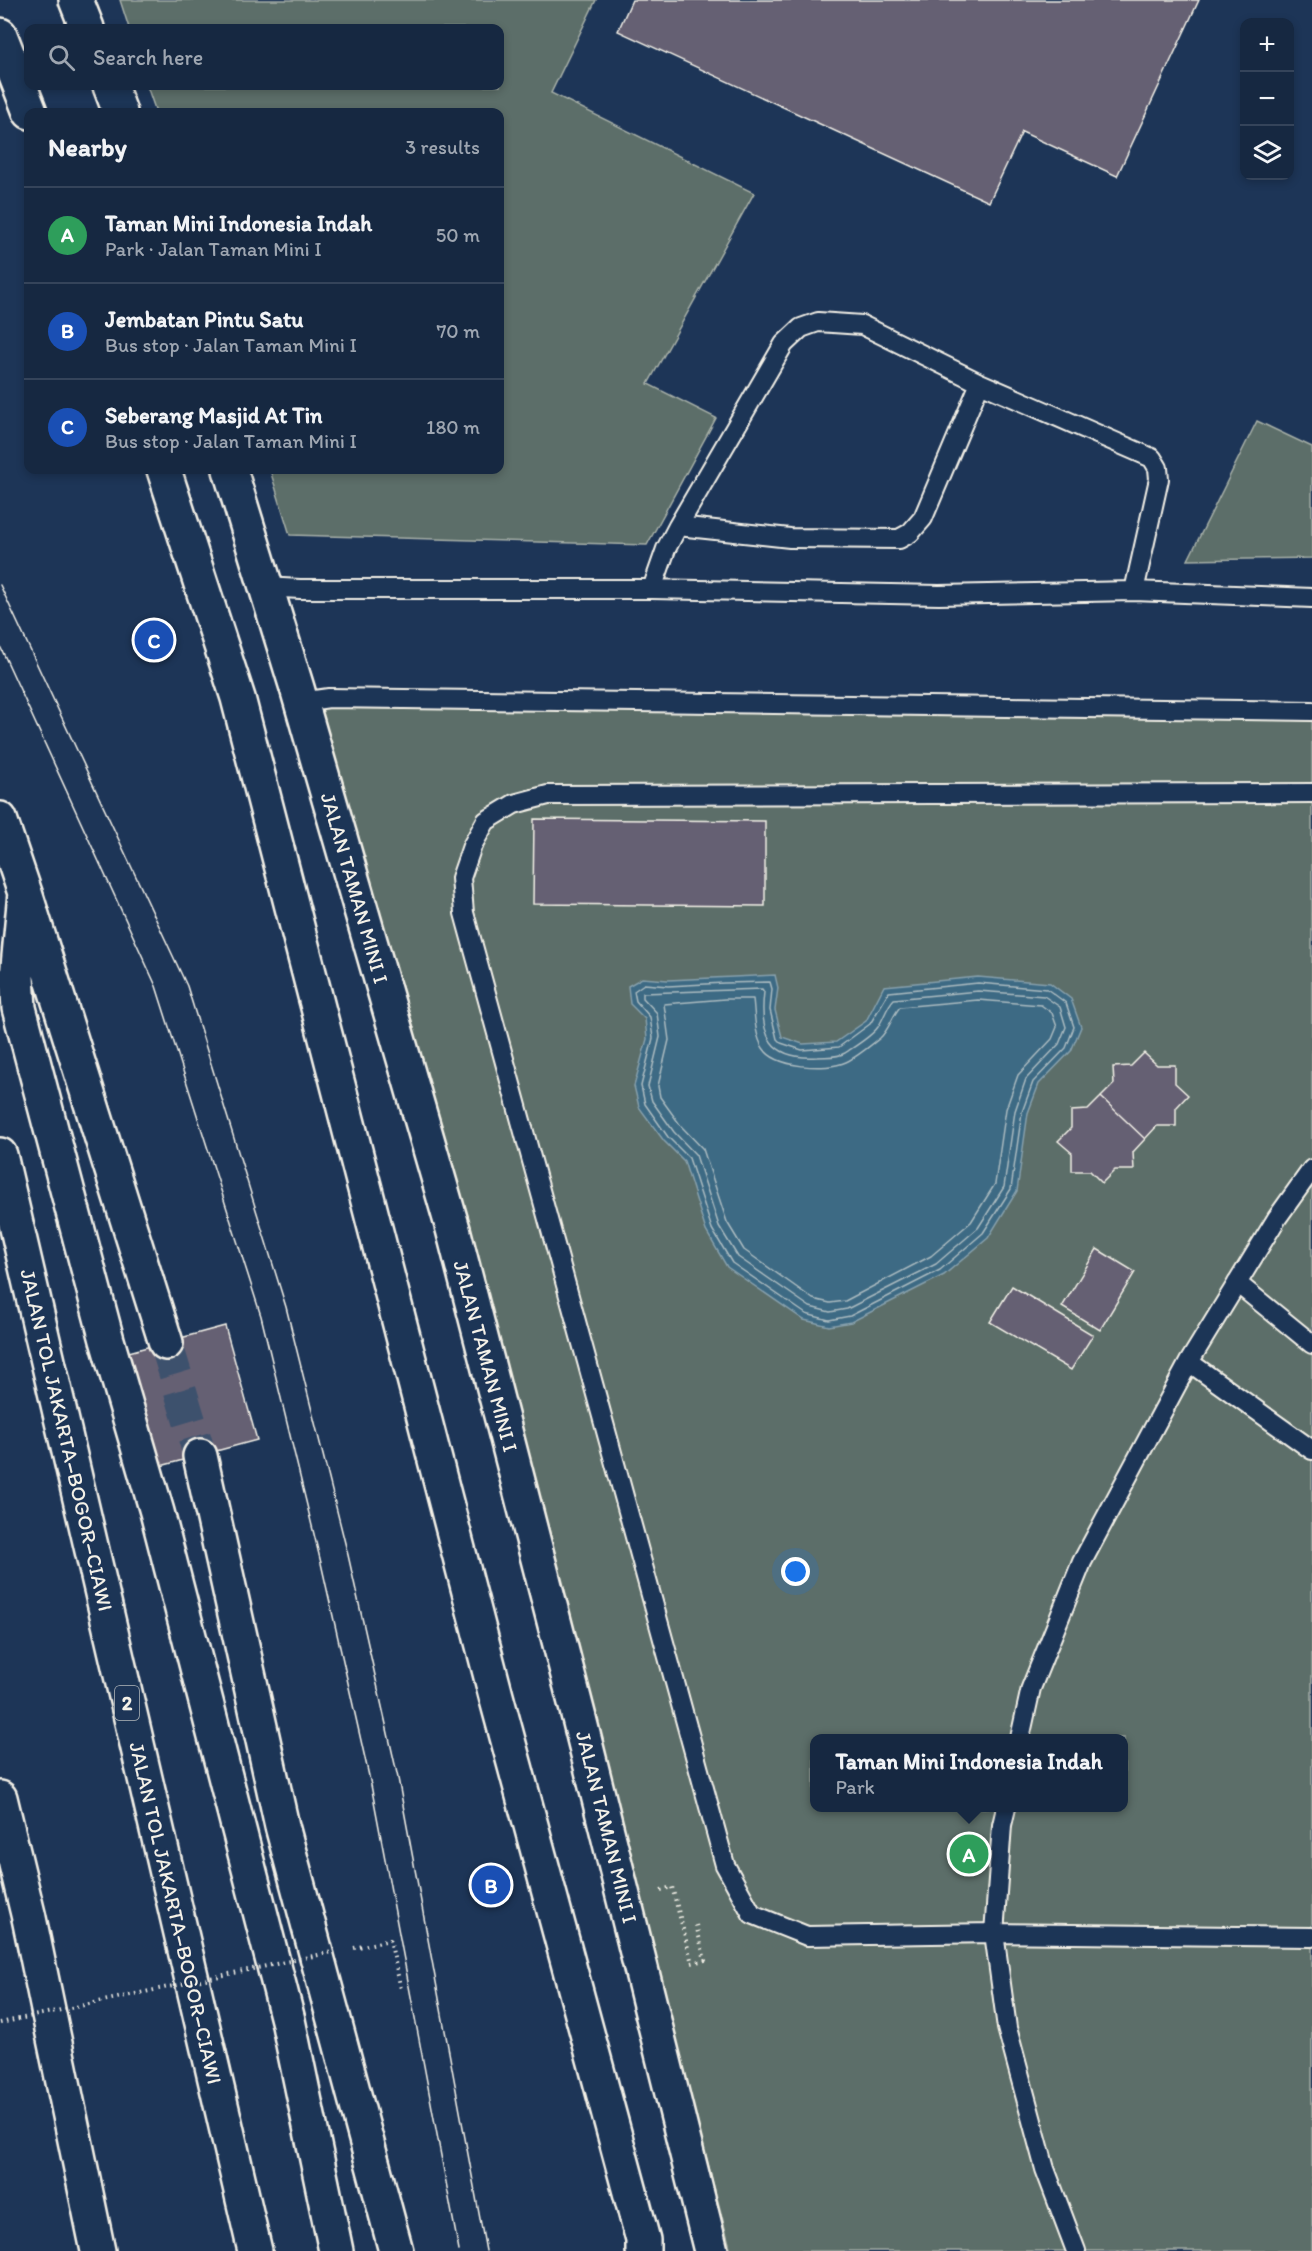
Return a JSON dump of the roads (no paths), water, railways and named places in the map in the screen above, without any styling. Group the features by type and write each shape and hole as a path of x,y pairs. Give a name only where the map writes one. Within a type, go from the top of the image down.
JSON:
{"main road":[{"path":"76,0 85,24"},
{"path":"0,35 28,108"},
{"path":"112,90 118,108"},
{"path":"165,474 238,698 493,1684 644,2247"},
{"name":"JALAN TAMAN MINI I","path":"231,474 301,702 453,1229 625,1899 711,2251"},
{"path":"0,819 166,1343"},
{"path":"25,893 17,976 19,1008 107,1340 157,1512 288,2020 336,2251"},
{"name":"JALAN TOL JAKARTA–BOGOR–CIAWI","path":"0,1155 255,2251"},
{"path":"200,1456 282,1826 396,2251"},
{"path":"0,1798 29,1918 98,2251"}],"lane":[{"path":"652,589 666,549 678,526 784,344 801,328 818,322 862,325 980,383 1152,458 1158,468 1160,479 1134,591"},
{"path":"678,526 790,538 899,539 910,533 923,518 980,383"},
{"path":"265,587 300,589 652,589 939,595 1134,591 1312,598"},
{"path":"301,702 329,698 1312,711"},
{"path":"1312,793 548,795 514,804 486,821 472,846 461,878 464,914 725,1865 752,1914 807,1936 994,1933 1312,1937"},
{"path":"1021,1734 1030,1688 1082,1562 1189,1362 1277,1218 1312,1169"},
{"path":"1238,1283 1312,1344"},
{"path":"1189,1362 1312,1450"},
{"path":"1005,1812 1002,1825 994,1933 1007,2028 1045,2169 1076,2251"}],"water":[{"path":"775,975 778,988 775,1010 782,1037 803,1044 836,1042 866,1021 884,986 978,977 1050,983 1071,999 1081,1027 1071,1051 1039,1084 1028,1113 1017,1191 988,1238 944,1275 851,1322 829,1326 804,1320 727,1267 706,1231 684,1161 664,1141 639,1107 634,1086 647,1039 645,1019 630,1004 628,986 642,978 668,980"}],"tunnel":[{"path":"166,1343 200,1456"}],"tram line":[{"path":"0,585 187,986 286,1307 348,1555 398,1778 486,2251"},
{"path":"0,646 156,986 261,1316 321,1563 371,1785 459,2251"}],"place":[{"name":"Seberang Masjid At Tin","path":"154,640"},
{"name":"Taman Mini Indonesia Indah","path":"969,1854"},
{"name":"Jembatan Pintu Satu","path":"491,1885"}]}
